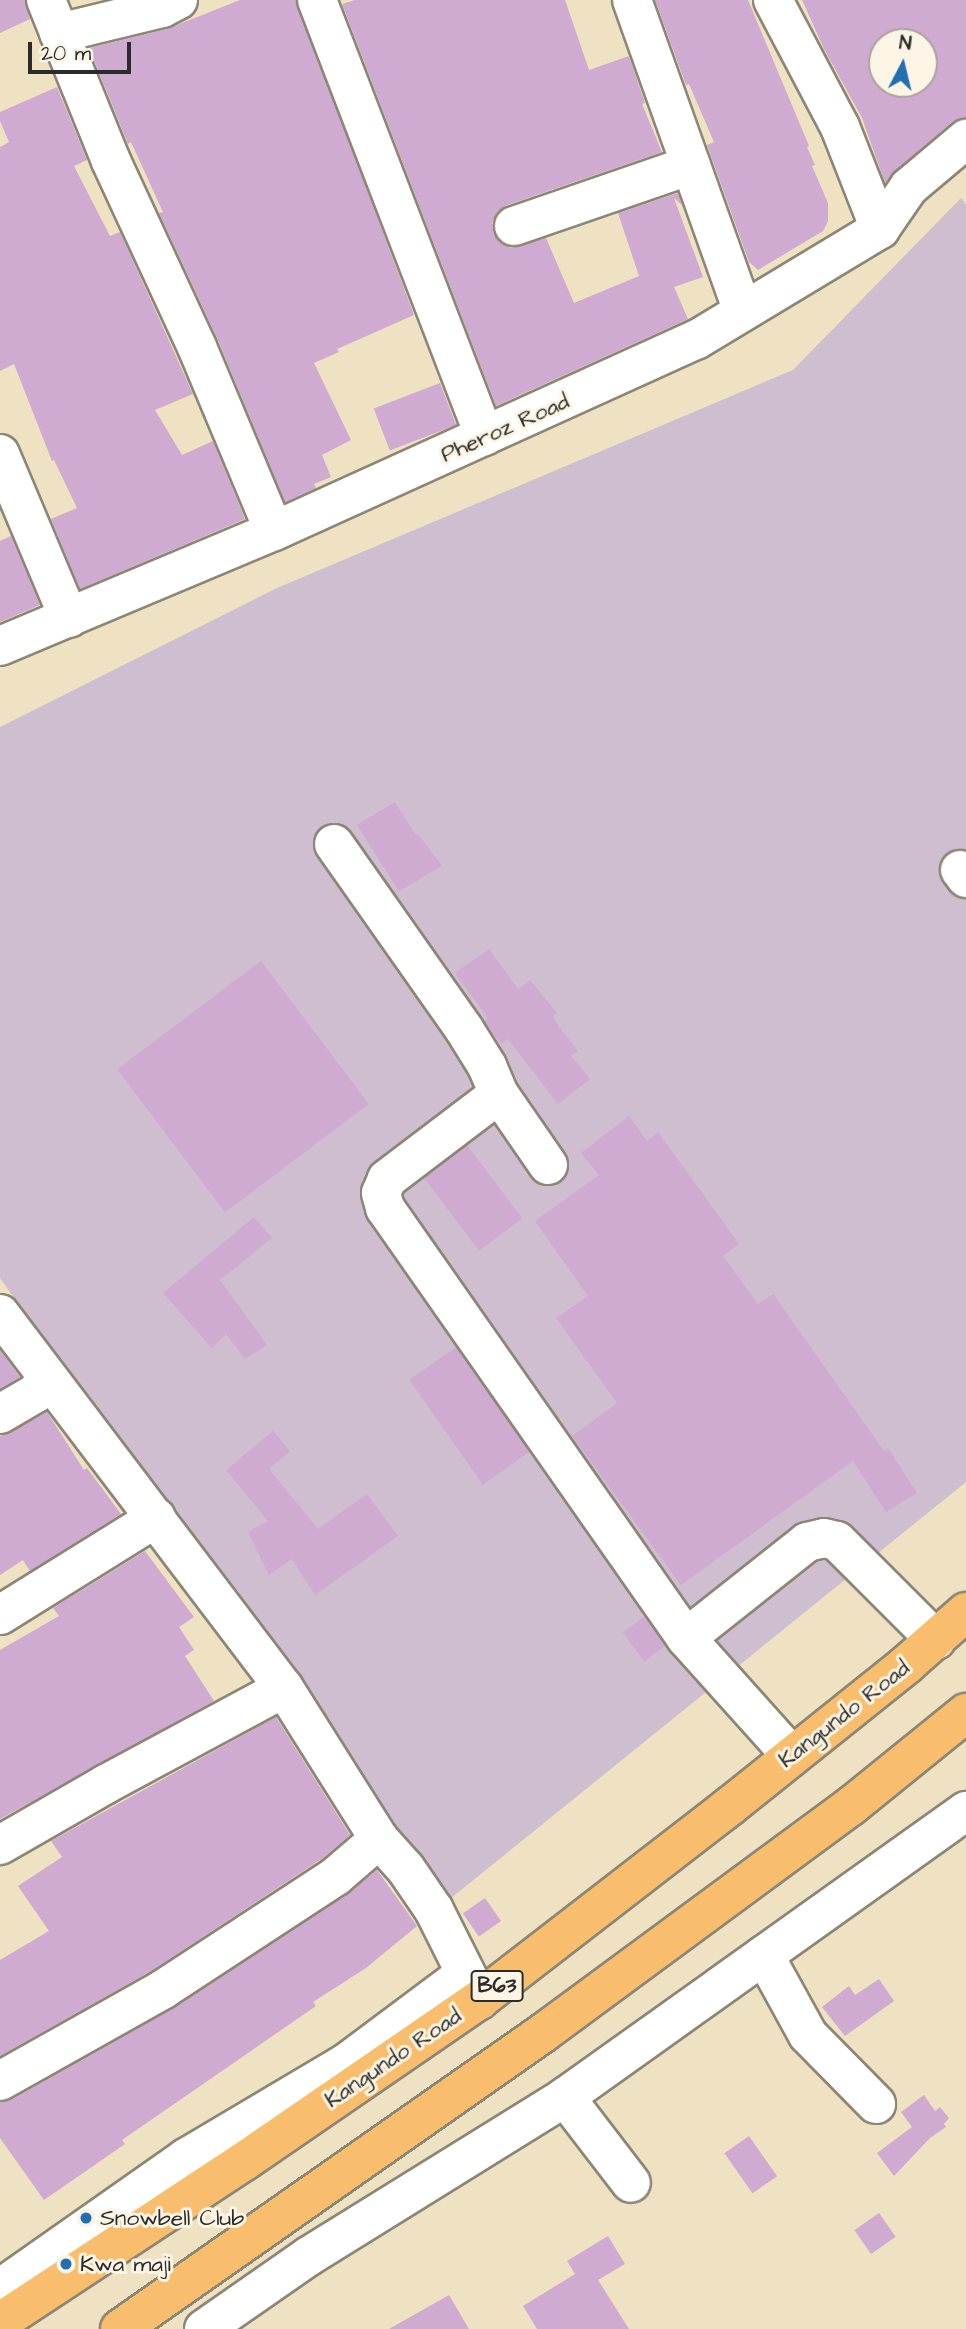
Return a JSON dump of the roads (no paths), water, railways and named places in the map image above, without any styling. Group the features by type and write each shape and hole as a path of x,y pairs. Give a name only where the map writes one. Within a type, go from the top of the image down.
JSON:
{"highway":[{"name":"Kangundo Road","path":"8,2296 243,2162 353,2071 730,1806 936,1640 966,1612"},
{"name":"B63","path":"130,2327 542,2033 961,1725"}],"street":[{"path":"178,0 162,8 52,16 111,161 197,347 274,531"},
{"path":"317,0 484,436"},
{"path":"632,0 743,311"},
{"path":"773,0 840,127 880,229"},
{"name":"Pheroz Road","path":"0,646 274,531 696,340 880,229 909,187 966,139"},
{"path":"514,226 691,165"},
{"path":"1,458 69,618"},
{"path":"334,844 464,1029 487,1066 499,1094 548,1165"},
{"path":"499,1094 387,1179 381,1193 385,1208 686,1638 791,1755"},
{"path":"2,1319 284,1688 379,1839 406,1869 434,1910 472,1987"},
{"path":"0,1413 36,1392 47,1378"},
{"path":"0,1615 156,1518"},
{"path":"686,1638 807,1542 824,1538 837,1541 936,1640"},
{"path":"0,1845 106,1784 284,1688"},
{"path":"204,2329 309,2256 565,2097 966,1811"},
{"path":"0,2081 162,1990 335,1876 379,1839"},
{"path":"764,1955 808,2035 876,2104"},
{"path":"565,2097 631,2183"}],"place":[{"name":"Snowbell Club","path":"86,2218"},
{"name":"Kwa maji","path":"66,2264"}]}
